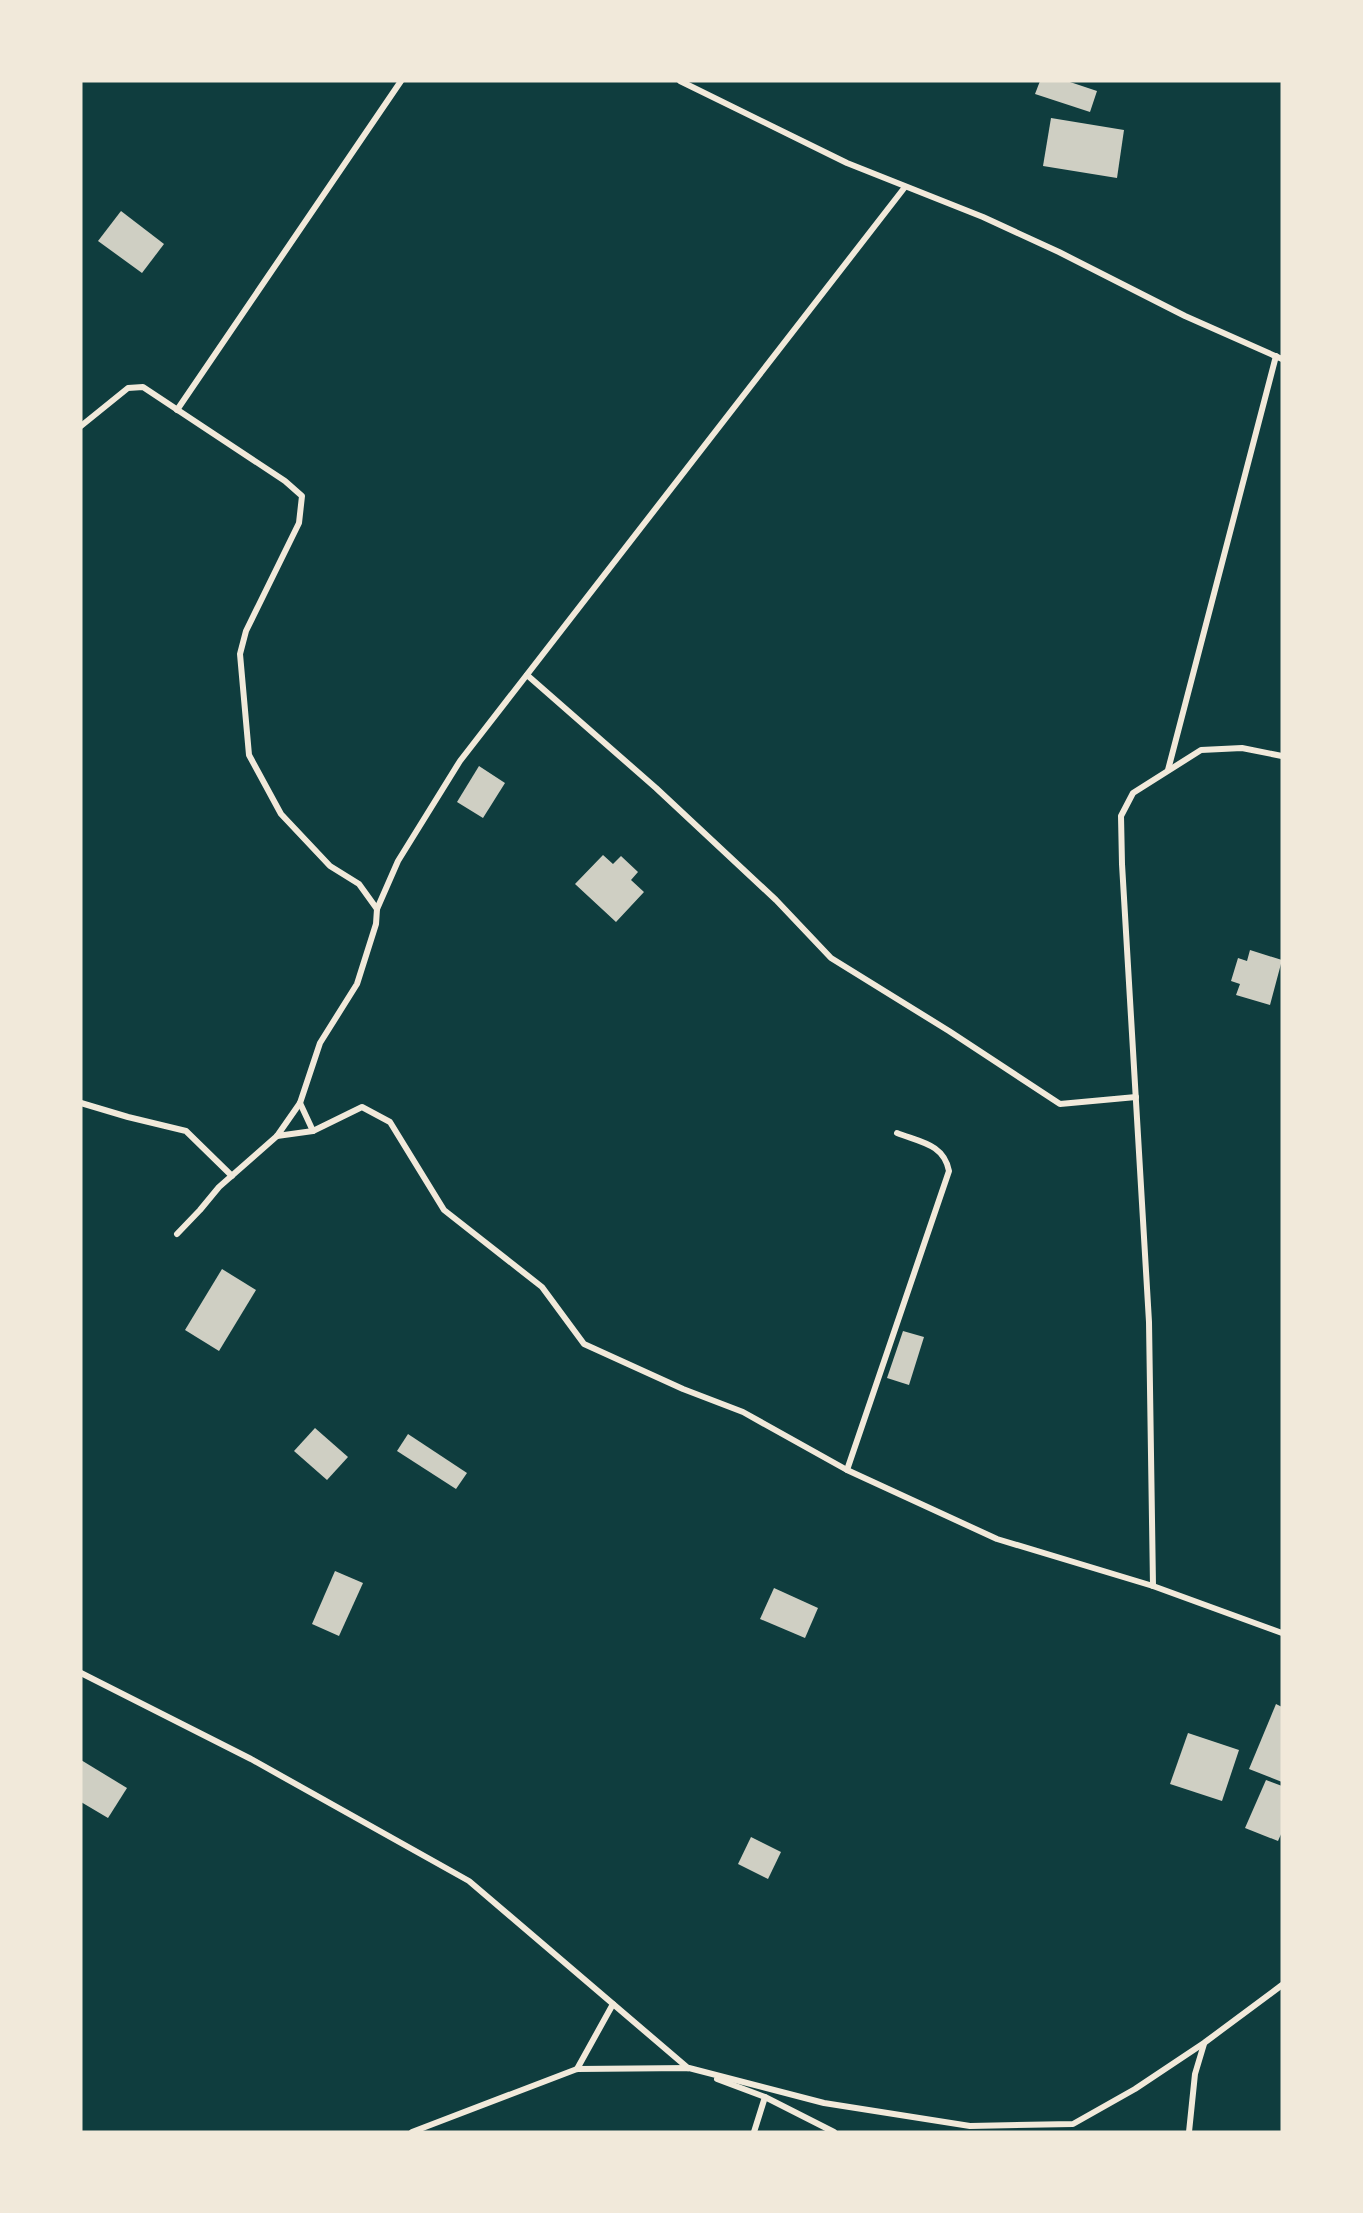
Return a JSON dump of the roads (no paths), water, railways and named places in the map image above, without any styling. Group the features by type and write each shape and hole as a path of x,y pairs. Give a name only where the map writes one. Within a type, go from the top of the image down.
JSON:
{"street":[{"path":"177,410 401,81"},
{"path":"680,81 847,163 1002,225 1185,316 1279,357 1168,771"},
{"path":"177,1234 219,1187 278,1136 300,1103 320,1043 357,984 376,924 377,909 398,861 460,761 904,187"},
{"path":"81,426 128,388 143,387 285,481 302,496 298,523 246,631 240,654 249,755 281,814 330,866 359,884 377,909"},
{"path":"527,675 656,788 776,900 831,958 949,1031 1060,1104 1136,1096"},
{"path":"1153,1586 1149,1322 1121,816 1133,793 1201,750 1242,748 1282,756"},
{"path":"81,1103 186,1131 232,1176"},
{"path":"300,1103 313,1131"},
{"path":"278,1136 313,1131 362,1107 390,1122 444,1210 542,1287 584,1344 683,1389 743,1412 847,1470 997,1539 1153,1586 1282,1633"},
{"path":"847,1470 949,1171 947,1159 938,1149 897,1133"},
{"path":"81,1673 251,1759 469,1881 689,2068 765,2097 834,2132"},
{"path":"412,2132 577,2070 689,2068 824,2103 970,2126 1073,2124 1135,2089 1204,2043 1282,1985"},
{"path":"577,2070 613,2004"},
{"path":"1189,2132 1195,2074 1204,2043"},
{"path":"754,2132 765,2097"}]}
